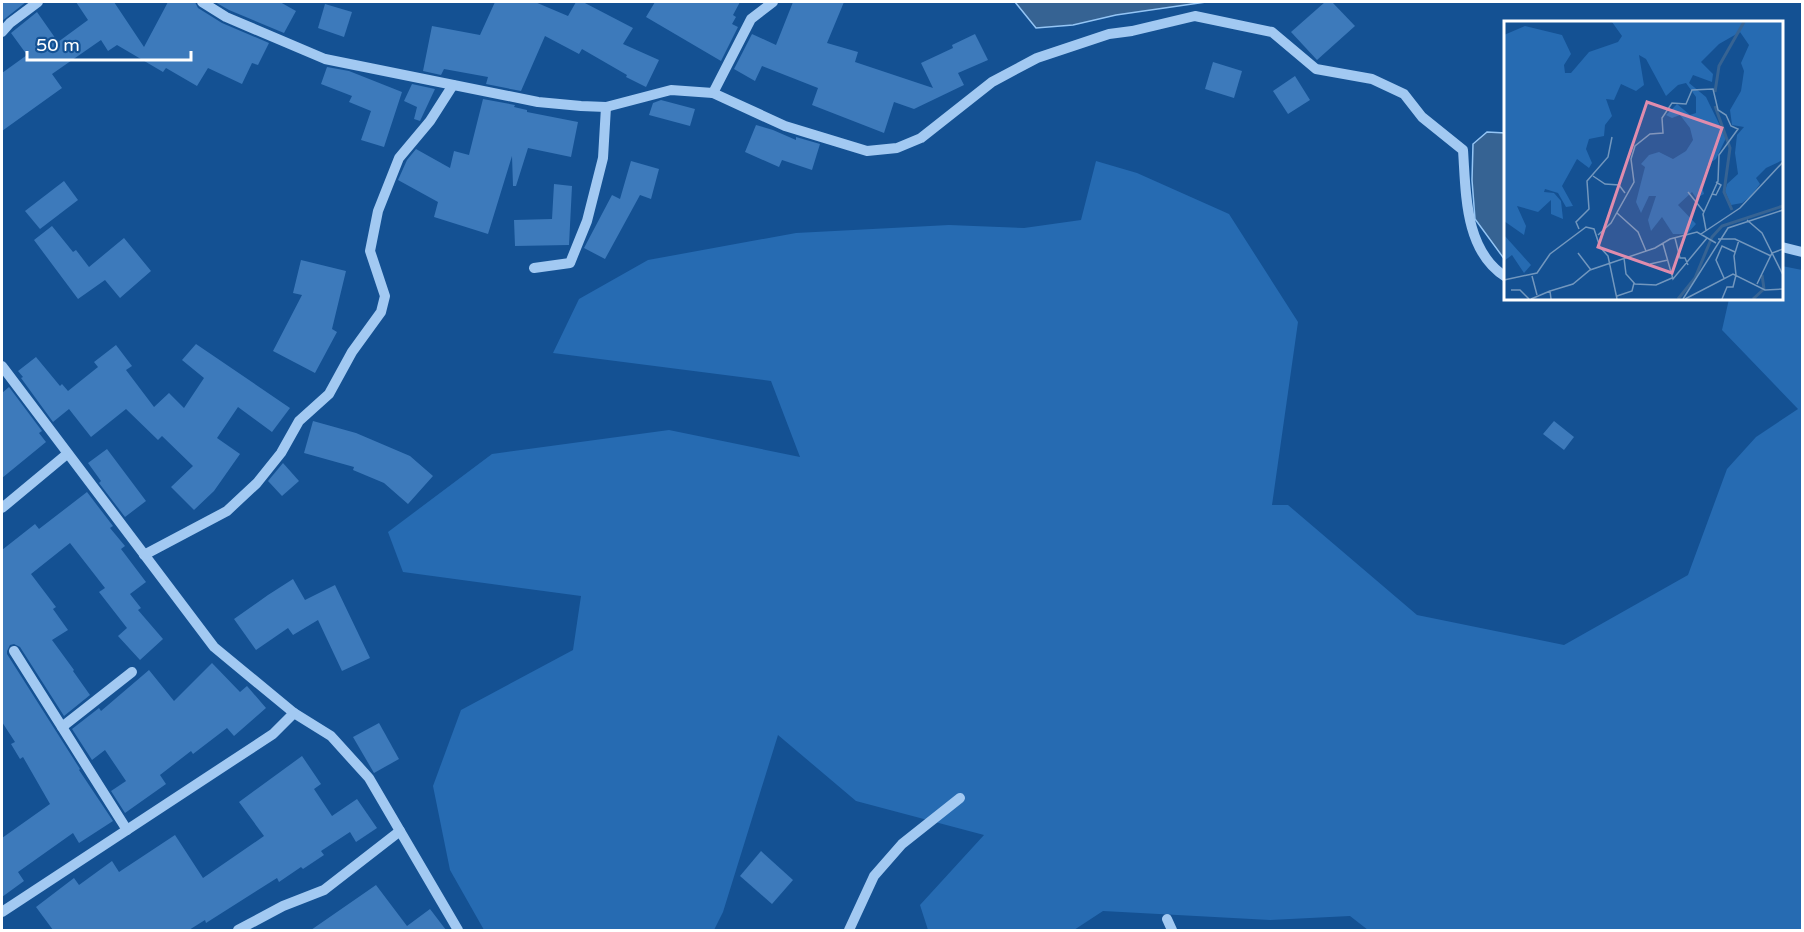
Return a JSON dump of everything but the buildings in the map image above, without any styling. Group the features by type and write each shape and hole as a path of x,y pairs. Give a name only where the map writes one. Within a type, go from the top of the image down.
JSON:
{"street":[{"path":"2,32 38,2"},
{"path":"202,2 226,17 325,59 537,102 606,107 671,90 713,93 785,126 867,151 897,148 921,138 992,82 1037,58 1109,34 1195,16 1272,32 1316,69 1372,79 1404,94 1422,117 1463,150 1467,208 1475,238 1485,255 1504,276"},
{"path":"713,93 751,19 773,2"},
{"path":"144,555 227,510 257,483 281,453 299,421 329,394 352,352 381,312 385,296 370,251 378,211 386,190 399,158 430,121 453,85"},
{"path":"534,268 570,263 587,221 603,158 606,107"},
{"path":"1783,247 1803,252"},
{"path":"2,366 214,647 294,713 331,736 369,778 458,930"},
{"path":"2,508 67,454"},
{"path":"14,651 127,830"},
{"path":"62,727 132,672"},
{"path":"2,912 273,734 294,713"},
{"path":"849,930 874,876 902,844 960,798"},
{"path":"243,929 283,906 324,890 400,831"},
{"path":"1167,920 1172,930"}],"shaded area":[{"path":"1015,2 1206,2 1116,15 1073,25 1036,28"},
{"path":"1487,132 1504,133 1504,259 1475,219 1472,180 1473,144"},
{"path":"1096,161 1137,173 1229,214 1298,322 1272,505 1288,505 1417,615 1564,645 1688,575 1727,469 1756,437 1798,409 1722,330 1729,300 1783,300 1783,266 1802,270 1802,930 1368,930 1350,916 1270,920 1103,911 1074,930 928,930 920,905 984,835 856,801 778,735 723,912 714,930 484,930 450,870 433,786 461,710 573,650 581,596 403,572 388,532 492,454 669,430 800,457 771,381 553,353 579,299 648,260 796,233 949,225 1024,228 1081,220"}]}
